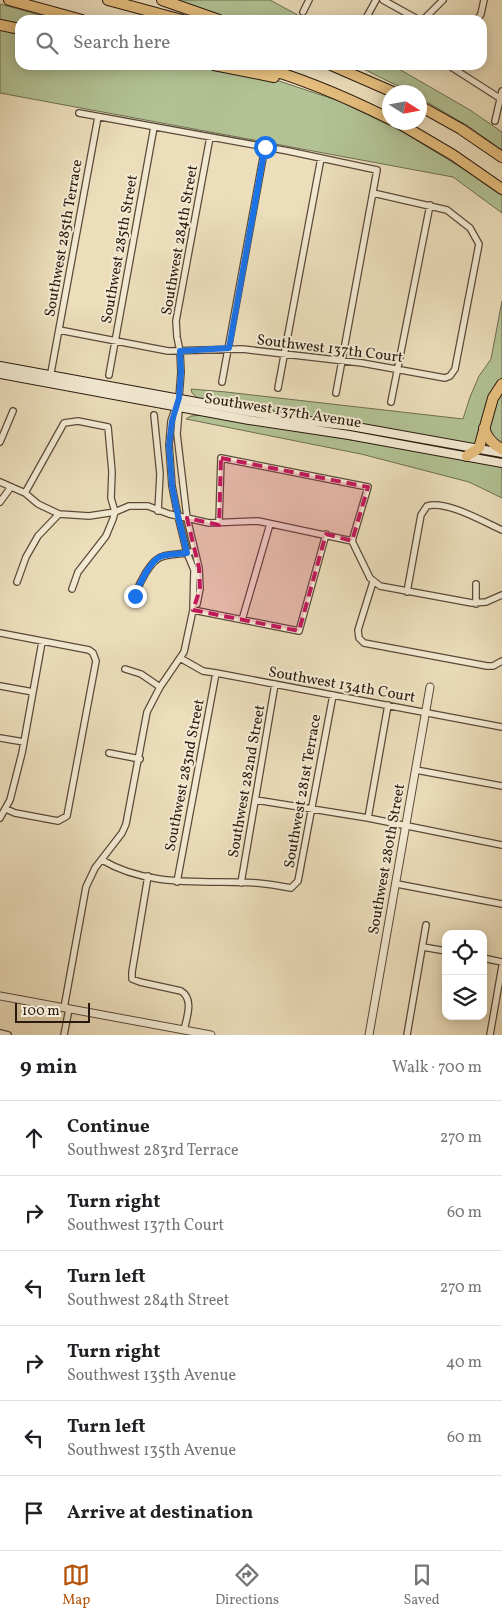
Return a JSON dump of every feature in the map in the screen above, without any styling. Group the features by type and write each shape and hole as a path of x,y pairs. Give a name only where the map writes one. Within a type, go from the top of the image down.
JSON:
{"highway":[{"path":"9,0 64,15"},
{"path":"108,0 164,15"},
{"path":"162,0 205,15"},
{"path":"0,25 15,28"},
{"path":"240,70 272,76 324,93 344,97"},
{"path":"272,70 344,97 382,115"},
{"path":"342,70 382,87"},
{"path":"427,110 461,129 502,157"},
{"path":"410,130 453,155 502,188"},
{"path":"467,456 479,448 493,398 502,384"},
{"path":"484,428 491,442 502,451"}],"main road":[{"name":"Southwest 137th Avenue","path":"0,366 178,402 257,422 349,435 502,463"},
{"name":"Southwest 137th Avenue","path":"0,374 49,384 351,426 502,451"}],"street":[{"path":"303,12 310,0"},
{"path":"368,15 376,0"},
{"path":"383,0 410,15"},
{"path":"428,15 443,0"},
{"path":"480,15 484,0"},
{"path":"456,70 500,98"},
{"path":"496,121 502,91"},
{"path":"79,113 265,147 376,170 336,393"},
{"name":"Southwest 285th Terrace","path":"49,384 98,117"},
{"name":"Southwest 285th Street","path":"109,375 154,127"},
{"name":"Southwest 284th Street","path":"194,610 194,570 187,553 172,486 169,445 172,421 178,402 181,372 176,321 210,137"},
{"path":"222,382 265,147"},
{"path":"278,388 321,158"},
{"path":"373,193 430,205 391,402"},
{"name":"Southwest 137th Court","path":"59,330 168,351 229,348 342,361 444,378 450,376 455,369 479,244 470,228 447,210 430,205"},
{"name":"Southwest 284th Street","path":"64,1035 66,1008 86,887 95,868 122,834 126,824 140,759 147,712 186,645 200,589 200,568 187,518 177,434 178,402"},
{"path":"0,442 13,411"},
{"path":"154,415 160,474 158,511"},
{"path":"25,493 64,423 78,421 108,427 112,472 111,498 115,512 106,536 78,572 72,589"},
{"path":"219,522 220,458 368,487 352,540 373,582 384,587 407,592 476,604 490,601 502,595"},
{"path":"0,482 25,493 38,504 59,514 89,516 115,512 129,506 148,506 158,511 209,523 258,522 352,540"},
{"path":"0,502 11,487"},
{"path":"407,592 421,515 427,506 434,504 459,510 502,530"},
{"path":"17,582 26,557 38,536 59,514"},
{"path":"242,620 270,524"},
{"path":"194,610 298,631 326,534"},
{"path":"135,596 140,583 156,559 163,556 195,551"},
{"path":"373,582 358,633 360,640 366,644 492,666 502,661"},
{"path":"476,584 476,604"},
{"path":"0,633 89,650 96,659 67,816 58,821 15,813 6,809"},
{"path":"0,818 6,809 24,742 42,642"},
{"name":"Southwest 134th Court","path":"180,658 203,671 502,727"},
{"path":"125,669 141,674 160,687"},
{"name":"Southwest 283nd Street","path":"177,882 216,673"},
{"name":"Southwest 282nd Street","path":"241,883 275,684"},
{"path":"0,686 33,692"},
{"name":"Southwest 280th Street","path":"369,1035 430,688"},
{"name":"Southwest 281st Terrace","path":"241,883 259,883 291,888 298,881 333,695"},
{"path":"368,818 388,705"},
{"path":"0,738 24,742"},
{"path":"109,753 140,759"},
{"path":"416,770 502,786"},
{"path":"256,800 368,818 502,845"},
{"path":"102,860 123,870 177,882 241,883"},
{"path":"148,876 132,979 181,991 186,994 189,1004 184,1030"},
{"path":"397,884 502,904"},
{"path":"408,1035 426,926"},
{"path":"423,947 442,950"},
{"path":"487,959 502,962"},
{"path":"490,1035 502,966"},
{"path":"0,996 211,1035"},
{"path":"0,1033 8,1035"}],"highlighted area":[{"path":"221,458 368,487 352,541 326,534 299,631 193,610 200,589 199,568 187,518 219,525"}],"green space":[{"path":"171,0 270,0 298,15 214,15"},
{"path":"0,4 40,15 15,15 15,25 0,22"},
{"path":"0,27 15,30 15,70 224,70 279,81 339,101 382,122 382,130 399,130 403,132 485,182 502,195 502,213 453,177 0,93"},
{"path":"366,70 401,70 427,85 397,85"},
{"path":"427,85 470,110 502,132 502,150 468,126 427,102"},
{"path":"502,301 502,380 475,445 199,399 192,393 191,389 226,392 463,419 479,376 491,359"},
{"path":"502,390 502,447 489,435 489,429 492,412"},
{"path":"204,415 502,467 502,498 469,482 361,454 186,419 191,416"}],"route":[{"path":"135,596 140,583 156,559 163,556 187,553 172,486 169,445 172,421 179,398 180,351 229,348 265,147"}]}
